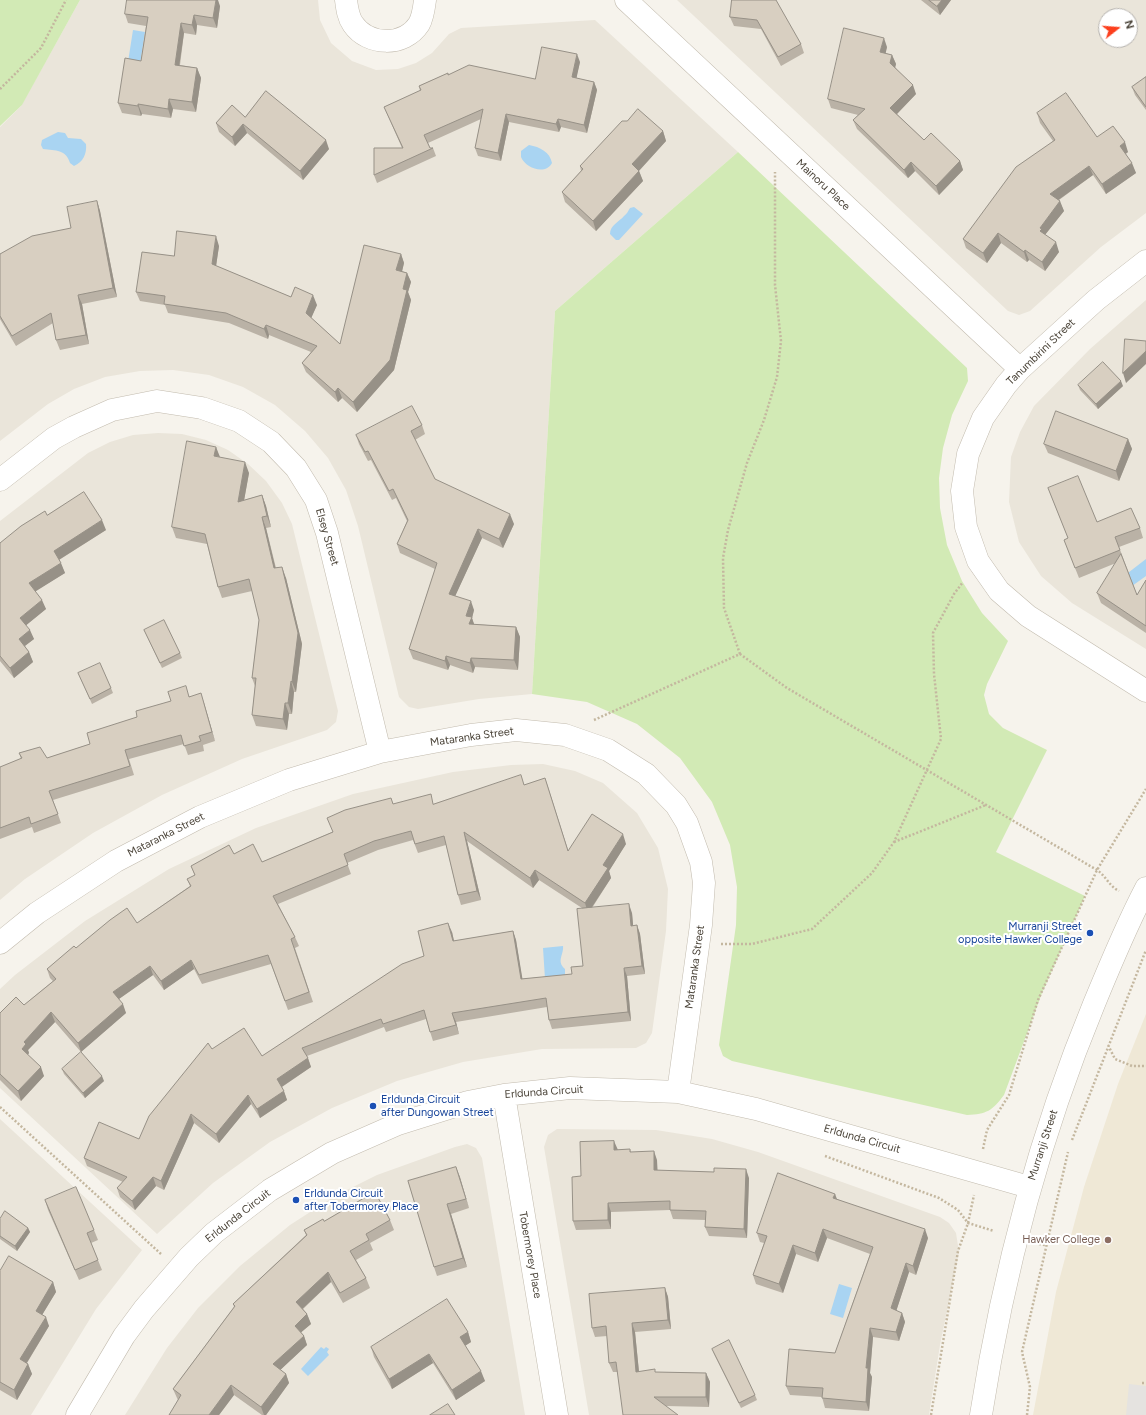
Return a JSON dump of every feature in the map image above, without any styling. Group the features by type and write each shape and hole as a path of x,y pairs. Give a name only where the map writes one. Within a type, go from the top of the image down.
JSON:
{"street":[{"path":"346,0 347,11 352,23 361,33 372,39 385,42 398,40 409,34 419,24 424,13 426,0"},
{"name":"Mainoru Place","path":"626,0 1020,370"},
{"name":"Tanumbirini Street","path":"1146,261 1096,300 1020,370 1006,385 983,418 968,454 962,491 966,527 978,561 999,591 1028,616 1146,691"},
{"name":"Elsey Street","path":"0,480 54,438 74,427 112,410 157,401 202,408 239,422 271,442 296,468 316,500 327,533 380,752"},
{"name":"Mataranka Street","path":"0,943 38,913 116,861 200,817 289,780 380,752 471,735 516,730 564,735 608,750 646,774 676,805 687,823 701,862 704,882 699,945 678,1092"},
{"name":"Murranji Street","path":"981,1415 991,1354 1014,1243 1030,1187 1071,1059 1110,965 1142,895"},
{"name":"Erldunda Circuit","path":"77,1415 124,1336 144,1309 189,1257 214,1234 270,1190 332,1154 398,1124 468,1102 504,1095 570,1088 678,1092 756,1109 1030,1187"},
{"name":"Tobermorey Place","path":"504,1095 557,1415"}],"path":[{"path":"0,89 41,48 66,0"},
{"path":"775,140 775,285 781,341 777,377 764,420 745,470 728,530 723,558 724,608 740,654 787,688 1097,870 1112,887 1142,895"},
{"path":"699,945 752,944 812,929 872,873 894,842 941,739 934,674 933,633 954,594 978,561"},
{"path":"578,740 584,724 740,654"},
{"path":"931,1415 958,1251 968,1223 987,1130 1009,1095 1038,1000 1097,870 1146,789"},
{"path":"894,842 986,805"},
{"path":"1026,1415 1030,1387 1022,1352 1070,1146 1146,950"},
{"path":"1108,1045 1115,1059 1132,1066 1146,1066"},
{"path":"0,1107 178,1269"}],"shaded area":[{"path":"80,0 318,0 320,20 331,43 352,61 376,70 398,69 416,63 432,53 449,34 461,28 595,20 738,152 555,311 532,694 479,699 418,709 409,707 399,697 358,526 346,490 328,458 305,431 275,405 243,387 209,375 173,370 140,371 105,377 74,389 48,404 0,441 0,127 21,106"},
{"path":"677,0 1146,0 1146,213 1101,247 1030,311 1019,315 1008,311"},
{"path":"1146,300 1146,649 1072,603 1041,576 1019,542 1009,502 1011,457 1020,432 1034,406 1090,349"},
{"path":"158,433 182,434 206,440 228,450 248,464 266,481 282,503 292,524 338,711 336,722 327,730 242,759 162,795 93,833 25,879 0,900 0,521 88,453 110,442 133,435"},
{"path":"543,764 575,771 603,783 637,813 658,848 668,889 666,931 652,1033 646,1043 636,1048 542,1049 463,1062 397,1081 332,1108 270,1142 213,1183 157,1234 0,1088 0,989 15,975 85,921 169,869 256,828 353,794 453,772 511,765"},
{"name":"Hawker College","path":"1146,1014 1146,1415 1033,1415 1056,1292 1084,1187 1118,1084"},
{"path":"0,1119 142,1250 96,1309 31,1415 0,1415"},
{"path":"557,1129 656,1130 712,1139 758,1152 940,1217 949,1223 956,1233 959,1252 940,1345 929,1415 589,1415 544,1147 548,1135"},
{"path":"467,1144 476,1148 482,1158 525,1415 125,1415 167,1348 198,1308 240,1266 290,1225 335,1196 377,1175"},
{"path":"1129,1384 1146,1386 1146,1415 1126,1415"}],"green space":[{"path":"0,0 80,0 22,105 0,126"},
{"path":"738,152 967,368 968,381 952,415 943,448 939,478 940,508 947,545 962,581 982,613 1008,641 987,684 984,695 989,714 1003,728 1047,750 996,852 1085,896 1042,993 1004,1095 996,1105 988,1111 980,1114 967,1115 732,1061 723,1056 719,1045 736,925 737,887 730,845 712,802 680,758 637,724 587,702 532,694 555,311"}],"water":[{"path":"133,30 145,32 140,64 128,62"},
{"path":"58,132 65,133 68,138 81,139 86,144 84,157 74,166 63,153 43,149 41,145 42,140"},
{"path":"529,145 537,147 547,153 552,163 549,167 541,170 527,165 521,157 521,151"},
{"path":"634,207 643,214 619,240 616,240 610,234 611,228 626,214 630,208"},
{"path":"1146,559 1146,576 1132,586 1124,576"},
{"path":"563,946 561,963 565,969 565,978 545,979 543,948"},
{"path":"839,1284 852,1288 843,1318 830,1314"},
{"path":"321,1347 324,1349 326,1347 329,1349 327,1352 329,1355 308,1376 301,1369"}],"building":[{"path":"127,0 216,0 213,18 194,15 192,25 181,23 175,65 197,68 192,102 169,99 168,109 138,104 138,106 118,103 125,58 141,61 148,17 125,14"},
{"path":"732,0 776,0 801,44 778,57 757,20 730,17"},
{"path":"929,0 942,0 937,6"},
{"path":"844,28 884,38 880,52 892,55 890,63 913,85 890,108 924,140 931,133 960,161 936,186 911,162 904,170 853,120 865,109 828,99"},
{"path":"542,47 577,54 572,77 594,82 584,125 558,119 556,124 506,114 498,153 475,148 483,109 424,135 430,148 433,148 374,175 374,148 403,148 384,107 421,90 419,86 469,65 535,79"},
{"path":"1146,77 1146,107 1132,87"},
{"path":"266,91 326,140 300,171 243,124 232,137 216,123 232,105 245,117"},
{"path":"1066,93 1097,137 1113,126 1125,142 1120,146 1132,163 1102,184 1089,166 1050,194 1060,201 1040,228 1042,229 1040,231 1056,242 1042,262 1025,250 1024,252 998,233 983,253 963,239 1016,167 1055,140 1037,113"},
{"path":"638,109 663,131 632,164 639,171 593,221 562,192 583,169 580,166 622,121 627,121"},
{"path":"97,201 113,288 78,295 86,335 56,340 51,313 12,336 0,316 0,254 32,236 71,228 67,207"},
{"path":"177,231 216,236 212,264 291,297 295,287 313,295 306,313 340,344 364,245 401,254 396,270 407,273 403,289 407,290 390,360 353,402 338,388 335,392 302,363 317,346 266,325 264,329 226,313 164,304 165,296 136,292 142,252 174,256"},
{"path":"1125,339 1146,341 1146,351 1123,373"},
{"path":"1103,362 1121,381 1096,404 1078,385"},
{"path":"412,406 422,425 411,431 435,479 510,514 499,539 478,529 449,594 471,601 466,616 472,617 469,624 516,627 514,660 471,658 470,663 446,656 445,661 409,649 437,563 397,544 408,520 393,489 389,491 368,451 365,452 356,435"},
{"path":"1056,411 1128,439 1116,471 1044,444"},
{"path":"187,441 216,447 214,456 245,462 238,502 262,495 267,516 262,517 274,568 282,567 298,633 292,682 291,681 288,703 285,703 283,719 252,715 256,678 252,678 259,620 249,579 218,587 205,534 172,527"},
{"path":"1078,476 1097,522 1131,508 1140,528 1115,537 1120,550 1075,568 1064,540 1068,538 1048,488"},
{"path":"84,492 102,520 54,551 61,563 29,583 42,600 20,618 30,630 19,639 29,652 10,668 0,656 0,543 21,526 45,511 47,515"},
{"path":"1121,554 1137,595 1146,580 1146,626 1097,593"},
{"path":"164,620 180,653 160,663 144,630"},
{"path":"100,663 111,688 90,699 78,673"},
{"path":"186,686 189,697 201,693 212,732 199,736 201,741 184,746 181,735 125,750 130,766 49,791 58,814 31,824 29,817 0,828 0,767 22,758 19,753 40,747 47,758 90,744 87,733 137,717 136,711 171,701 168,692"},
{"path":"521,775 524,785 545,778 568,851 592,814 623,834 603,865 608,868 585,903 535,870 530,878 464,832 477,891 458,895 444,836 415,844 411,831 374,841 344,854 348,865 273,896 295,937 291,939 309,992 285,1001 268,955 199,975 191,960 161,981 150,966 113,992 123,1004 78,1043 51,1012 24,1042 26,1044 22,1049 41,1067 18,1091 0,1074 0,1013 16,997 24,1005 56,979 47,969 74,946 76,948 127,908 137,923 191,886 187,879 195,875 191,866 229,845 234,854 253,844 262,862 333,832 327,818 345,810 391,798 393,804 431,794 433,804"},
{"path":"629,904 631,926 637,925 642,966 624,968 628,1012 549,1020 546,998 452,1013 456,1025 430,1032 424,1010 383,1024 381,1019 302,1048 308,1058 277,1079 284,1091 257,1109 248,1095 216,1134 191,1114 161,1181 153,1177 132,1201 117,1188 127,1177 84,1158 99,1122 139,1139 149,1116 208,1043 212,1049 244,1028 262,1056 402,964 424,956 418,931 448,923 453,941 513,931 521,979 572,974 571,967 583,966 577,909"},
{"path":"81,1052 102,1076 83,1093 62,1069"},
{"path":"614,1141 614,1150 630,1149 630,1152 654,1151 654,1170 714,1172 714,1168 746,1169 744,1229 705,1227 706,1211 670,1210 670,1201 608,1203 608,1220 573,1221 572,1177 581,1176 580,1142"},
{"path":"456,1167 466,1199 447,1204 463,1258 434,1267 408,1181"},
{"path":"778,1173 835,1194 833,1198 925,1229 913,1266 906,1263 891,1308 902,1313 896,1332 870,1328 866,1368 868,1368 866,1402 822,1398 823,1388 786,1386 789,1349 835,1353 873,1247 823,1229 815,1253 793,1245 779,1284 753,1275 767,1236 757,1233"},
{"path":"76,1187 94,1230 87,1233 98,1260 75,1270 45,1200"},
{"path":"375,1192 390,1220 366,1234 369,1240 350,1251 366,1278 340,1293 328,1272 296,1302 307,1314 295,1326 304,1336 273,1364 286,1374 261,1407 231,1385 209,1415 169,1415 181,1395 173,1389 235,1306 233,1304 307,1235 304,1230 323,1219 324,1221"},
{"path":"5,1211 28,1228 15,1246 0,1236 0,1219"},
{"path":"9,1256 53,1282 36,1311 46,1317 20,1359 28,1364 14,1390 0,1382 0,1271"},
{"path":"665,1288 668,1320 632,1323 636,1372 655,1369 655,1372 706,1373 706,1397 654,1397 678,1415 623,1415 616,1362 609,1363 606,1326 592,1328 589,1294"},
{"path":"447,1299 468,1332 460,1337 481,1371 452,1390 429,1354 389,1379 371,1347"},
{"path":"729,1340 755,1395 739,1403 712,1349"},
{"path":"448,1404 455,1415 430,1415"}],"place":[{"name":"Murranji Street opposite Hawker College","path":"1090,933"},
{"name":"Erldunda Circuit after Dungowan Street","path":"373,1106"},
{"name":"Erldunda Circuit after Tobermorey Place","path":"296,1200"},
{"name":"Hawker College","path":"1108,1240"}]}
